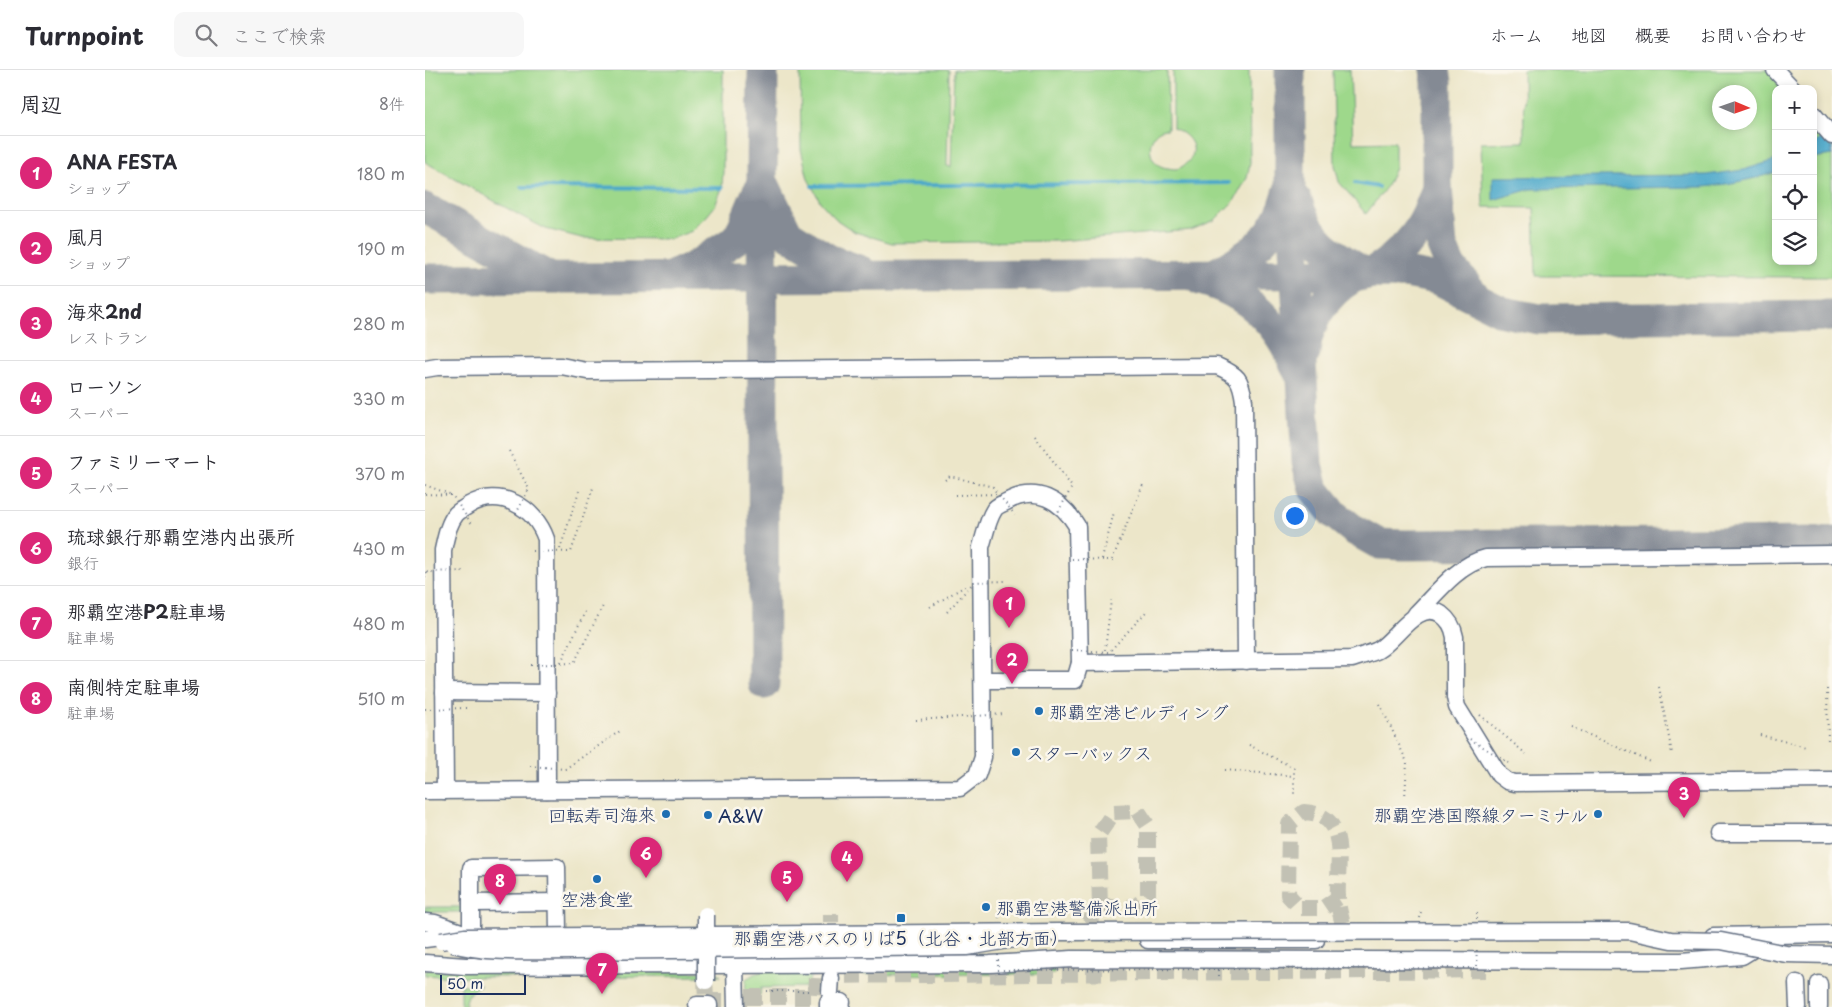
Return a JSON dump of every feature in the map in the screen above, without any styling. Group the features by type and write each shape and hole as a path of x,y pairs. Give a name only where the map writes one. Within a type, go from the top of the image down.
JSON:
{"street":[{"path":"1775,70 1789,85"},
{"path":"1817,119 1832,136"},
{"path":"425,369 437,367 561,366 587,371 1217,366 1233,372 1241,383 1244,401 1246,661"},
{"path":"425,791 961,788 977,775 983,757 981,547 987,526 995,509 1015,497 1030,494 1049,499 1068,511 1077,526 1075,680 983,680"},
{"path":"445,791 443,550 449,526 457,512 478,500 503,498 516,502 530,513 542,528 546,539 547,790"},
{"path":"1076,657 1246,661 1352,659 1378,650 1394,637 1463,568 1474,560 1485,558 1832,554"},
{"path":"1414,616 1427,610 1437,612 1447,619 1453,628 1455,636 1455,697 1457,707 1499,775 1507,781 1515,783 1832,780"},
{"path":"444,692 547,693"},
{"path":"1718,833 1832,833"},
{"path":"467,933 471,903 471,868 538,867 557,867 558,932"},
{"path":"471,903 558,902"},
{"path":"706,915 706,980"},
{"path":"425,922 435,923 467,933"},
{"path":"430,940 467,933 1031,926 1085,927 1137,940 1832,934"},
{"path":"430,940 465,936 1629,931 1671,940 1721,941 1786,954 1832,955"},
{"path":"425,963 465,966 991,964 1072,959 1681,961 1742,956 1776,935"},
{"path":"735,965 736,1007"},
{"path":"1797,982 1798,1007"},
{"path":"1819,984 1819,1007"}],"path":[{"path":"1035,436 1072,487 1058,512"},
{"path":"509,451 529,489 516,514"},
{"path":"945,480 950,476 993,487 1015,515"},
{"path":"1071,559 1113,560 1144,482"},
{"path":"425,485 452,495 471,523"},
{"path":"531,551 571,552 594,485"},
{"path":"560,551 579,491"},
{"path":"425,494 452,495"},
{"path":"955,494 998,494"},
{"path":"1102,559 1114,512"},
{"path":"426,574 465,571"},
{"path":"930,607 974,582 1006,581"},
{"path":"947,612 974,582"},
{"path":"1105,651 1111,600"},
{"path":"531,665 574,663 603,606"},
{"path":"560,664 586,610"},
{"path":"1076,657 1105,651 1109,652 1146,612"},
{"path":"1659,686 1672,753"},
{"path":"1827,689 1828,743"},
{"path":"1380,704 1407,762 1405,798"},
{"path":"425,709 466,708"},
{"path":"916,720 1005,714"},
{"path":"1479,715 1526,754"},
{"path":"1571,727 1651,762"},
{"path":"530,766 565,769 620,731"},
{"path":"1760,735 1805,747"},
{"path":"1470,739 1509,763"},
{"path":"1249,745 1294,768 1294,796"},
{"path":"1225,770 1294,776"},
{"path":"999,908 999,926"},
{"path":"1477,911 1477,920"},
{"path":"998,952 998,970 1476,968 1477,939"},
{"path":"1219,970 1219,979"},
{"path":"767,991 809,991"}],"green space":[{"path":"425,70 723,70 722,188 715,206 692,231 671,239 582,238 546,229 425,162"},
{"path":"800,70 949,70 947,166 951,167 954,70 1167,70 1168,129 1161,130 1155,134 1150,147 1154,161 1160,166 1175,169 1189,161 1193,150 1189,139 1173,128 1173,70 1249,70 1250,163 1247,178 1234,201 1215,220 1191,230 1058,241 892,243 855,232 837,220 821,203 808,179 801,149"},
{"path":"1333,70 1350,70 1353,143 1395,142 1395,168 1387,186 1366,214 1339,182 1335,165"},
{"path":"1523,70 1770,70 1783,85 1772,85 1772,265 1817,265 1817,127 1832,145 1832,277 1536,276 1534,208 1483,207 1481,143 1524,142"},
{"path":"425,907 464,907 467,912 425,912"},
{"path":"1054,969 1054,974 810,975 809,987 761,988 760,995 745,995 746,979 766,970"},
{"path":"425,970 715,972 721,976 455,977 425,975"},
{"path":"461,985 481,985 470,993 465,1007 461,1007"}],"water":[{"path":"1823,137 1832,148 1832,155 1817,157 1817,142"},
{"path":"1772,161 1772,173 1713,186 1531,189 1493,200 1493,177 1706,175 1743,170"}],"waterway":[{"path":"812,186 1229,183"},
{"path":"1355,183 1378,187"},
{"path":"521,187 722,188"}],"taxiway":[{"path":"763,70 764,684"},
{"path":"1290,70 1290,180 1307,462 1314,489 1334,514 1354,530 1379,544 1832,542"},
{"path":"1435,70 1437,82 1437,187 1442,246 1451,267 1473,293"},
{"path":"765,186 788,234 828,259 861,271"},
{"path":"1305,352 1314,320 1326,301 1342,285 1353,278 1380,267 1408,243 1424,221 1437,187"},
{"path":"674,275 695,266 738,238 757,193"},
{"path":"1214,274 1240,259 1261,242 1277,221 1288,193"},
{"path":"1297,201 1302,215 1315,236 1333,253 1367,274"},
{"path":"425,208 549,277"},
{"path":"425,279 1406,273 1437,279 1503,312 1539,319 1832,316"},
{"path":"1200,280 1233,293 1260,312 1281,338 1297,369"}],"tunnel":[{"path":"1088,923 1100,906 1098,835 1114,812 1138,811 1148,826 1148,894 1136,907 1100,906"},
{"path":"1338,898 1323,908 1300,908 1288,895 1289,824 1304,812 1319,815 1329,822 1335,831 1339,857 1338,902 1347,939"},
{"path":"831,914 831,946"},
{"path":"746,997 815,997 816,976 1489,970"},
{"path":"705,978 706,1001 749,1001"}],"place":[{"name":"ANA FESTA","path":"1009,628"},
{"name":"風月","path":"1012,684"},
{"name":"那覇空港ビルディング","path":"1039,711"},
{"name":"スターバックス","path":"1016,752"},
{"name":"回転寿司海來","path":"666,814"},
{"name":"那覇空港国際線ターミナル","path":"1598,814"},
{"name":"A&W","path":"708,815"},
{"name":"海來2nd","path":"1684,818"},
{"name":"琉球銀行那覇空港内出張所","path":"646,878"},
{"name":"空港食堂","path":"597,879"},
{"name":"ローソン","path":"847,882"},
{"name":"ファミリーマート","path":"787,902"},
{"name":"南側特定駐車場","path":"500,905"},
{"name":"那覇空港警備派出所","path":"986,907"},
{"name":"那覇空港バスのりば5（北谷・北部方面）","path":"901,918"},
{"name":"那覇空港P2駐車場","path":"602,994"}]}
